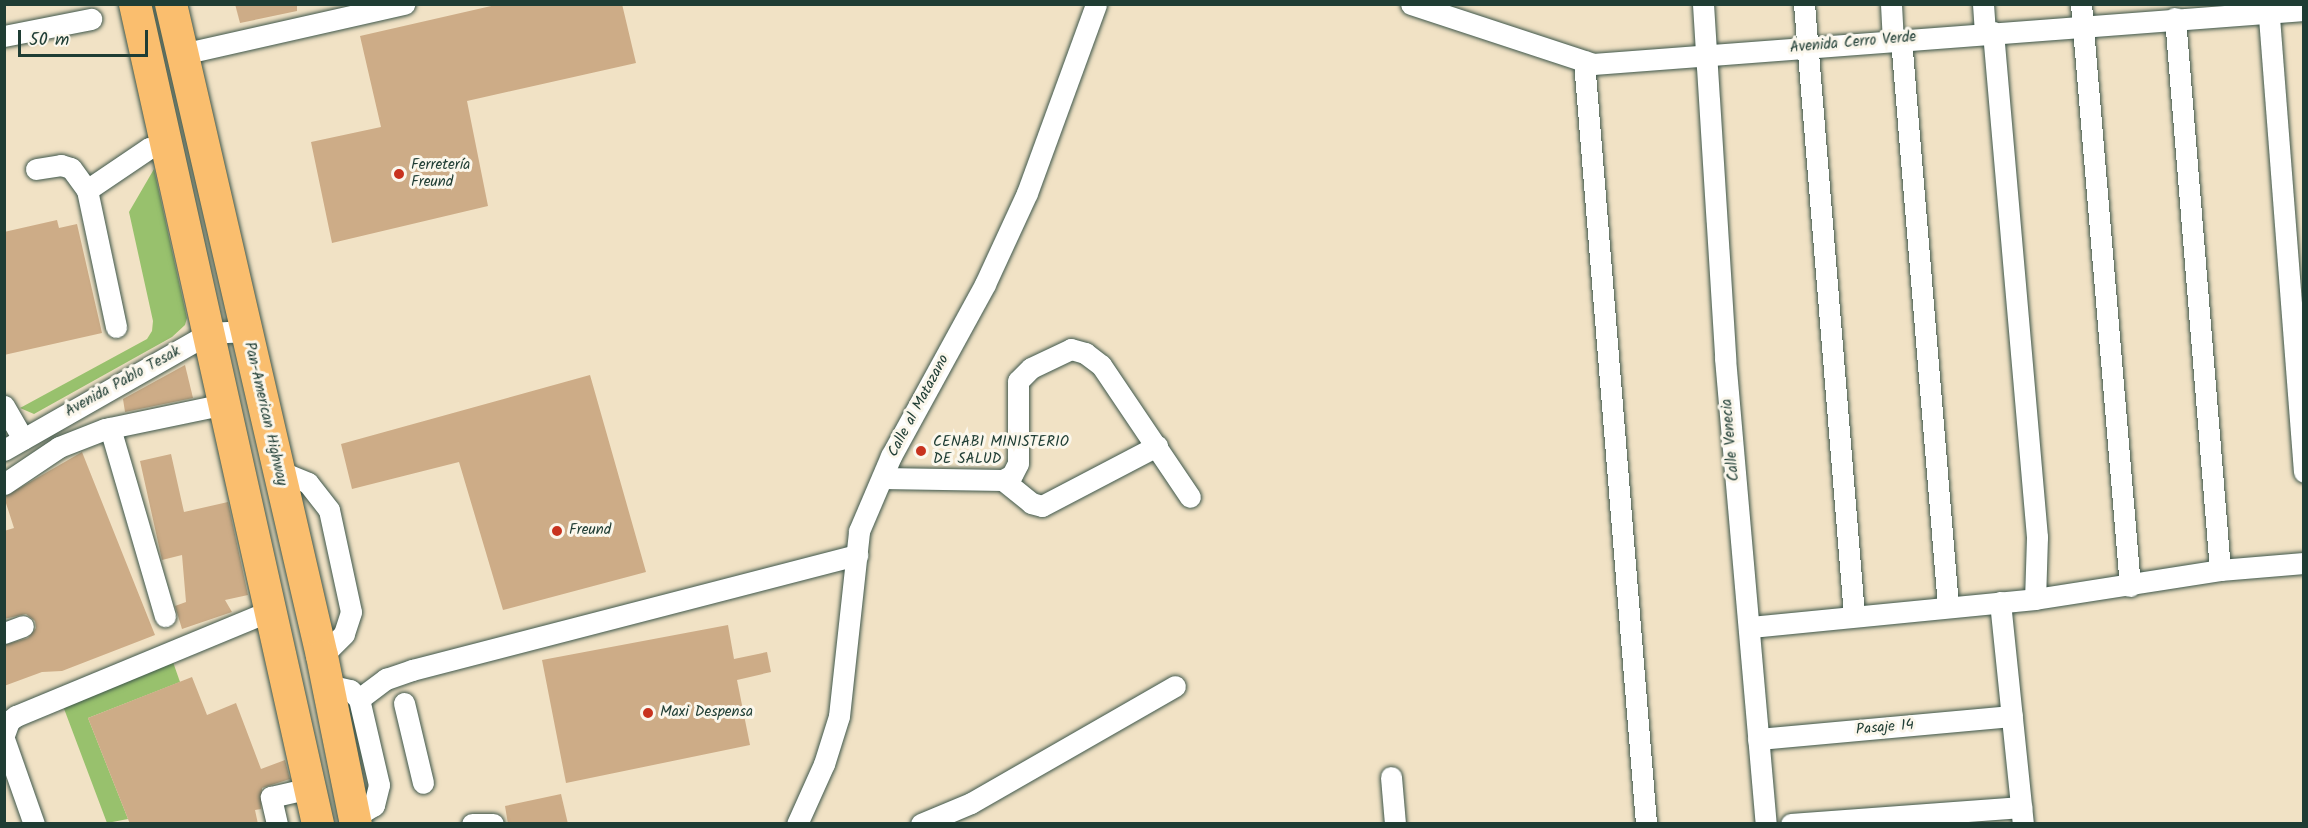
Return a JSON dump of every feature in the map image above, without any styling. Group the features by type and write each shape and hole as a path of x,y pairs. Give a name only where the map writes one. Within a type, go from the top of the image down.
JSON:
{"highway":[{"path":"135,4 225,404 279,660 318,824"},
{"name":"Pan-American Highway","path":"171,4 326,671 355,820"},
{"path":"269,611 279,625 291,627 303,620 310,602"},
{"path":"279,660 283,647 296,637 306,639 326,671"}],"street":[{"path":"182,54 404,4"},
{"name":"Calle al Matazano","path":"797,824 824,764 839,716 859,531 882,478 985,284 1027,193 1096,4"},
{"name":"Avenida Cerro Verde","path":"1411,4 1593,64 1989,33 2081,15 2268,9 2304,10"},
{"name":"Calle Venecia","path":"1703,4 1729,416 1751,627 1766,824"},
{"path":"1803,4 1854,615"},
{"path":"1891,4 1897,39 1948,606"},
{"path":"1983,4 1989,33 2037,537 2035,599"},
{"path":"2268,9 2304,472"},
{"path":"2179,13 2220,570"},
{"path":"2081,15 2130,586"},
{"path":"4,36 91,19"},
{"path":"1584,61 1646,824"},
{"path":"87,190 149,148 166,145"},
{"path":"36,169 62,165 71,168 87,190 116,327"},
{"name":"Avenida Pablo Tesak","path":"4,450 209,333 246,331"},
{"path":"882,478 1003,480 1012,475 1018,463 1018,381 1031,368 1071,349 1085,353 1101,365 1190,497"},
{"path":"4,484 58,447 110,428 225,404"},
{"path":"4,406 23,439"},
{"path":"110,428 165,616"},
{"path":"1003,480 1031,503 1042,507 1157,447"},
{"path":"279,471 308,483 324,500 330,517 351,612 344,634 326,671 359,699 379,795 366,813 355,820"},
{"path":"359,699 386,679 412,670 857,555"},
{"path":"1751,627 1854,615 2035,599 2130,586 2220,570 2304,563"},
{"path":"1791,824 2022,815 2000,602"},
{"path":"34,824 4,737 9,721 16,716 269,611"},
{"path":"921,824 971,803 1175,687"},
{"path":"404,703 423,783"},
{"name":"Pasaje 14","path":"1758,739 2012,716"},
{"path":"1391,777 1395,824"},
{"path":"277,824 271,797 309,788"},
{"path":"472,824 493,824"}],"green space":[{"path":"154,169 187,318 185,325 172,337 34,414 20,408 147,339 152,331 153,321 129,212"},
{"path":"173,662 180,682 88,718 128,819 107,823 63,706"}],"building":[{"path":"235,4 297,4 297,11 240,23"},
{"path":"500,4 622,4 636,63 467,101 488,206 332,243 311,142 381,127 360,36"},
{"path":"57,220 59,228 77,224 102,333 4,355 4,232"},
{"path":"185,365 193,398 125,412 123,399"},
{"name":"Freund","path":"590,375 646,572 503,610 459,462 352,489 341,444"},
{"path":"82,452 155,635 62,671 42,672 4,686 4,645 28,638 36,628 35,621 26,614 4,619 4,531 14,528 4,497"},
{"path":"171,454 184,512 228,502 248,595 225,600 232,612 182,629 175,606 186,602 182,555 162,560 140,461"},
{"name":"Maxi Despensa","path":"728,625 734,659 767,652 771,672 737,680 750,745 566,783 542,660"},
{"path":"192,677 207,715 236,703 261,769 285,760 290,779 262,788 261,809 255,810 258,824 130,824 88,718"},
{"path":"561,794 568,824 508,824 505,806"}],"place":[{"name":"Ferretería Freund","path":"399,174"},
{"name":"CENABI MINISTERIO DE SALUD","path":"921,451"},
{"name":"Freund","path":"557,531"},
{"name":"Maxi Despensa","path":"648,713"}]}
